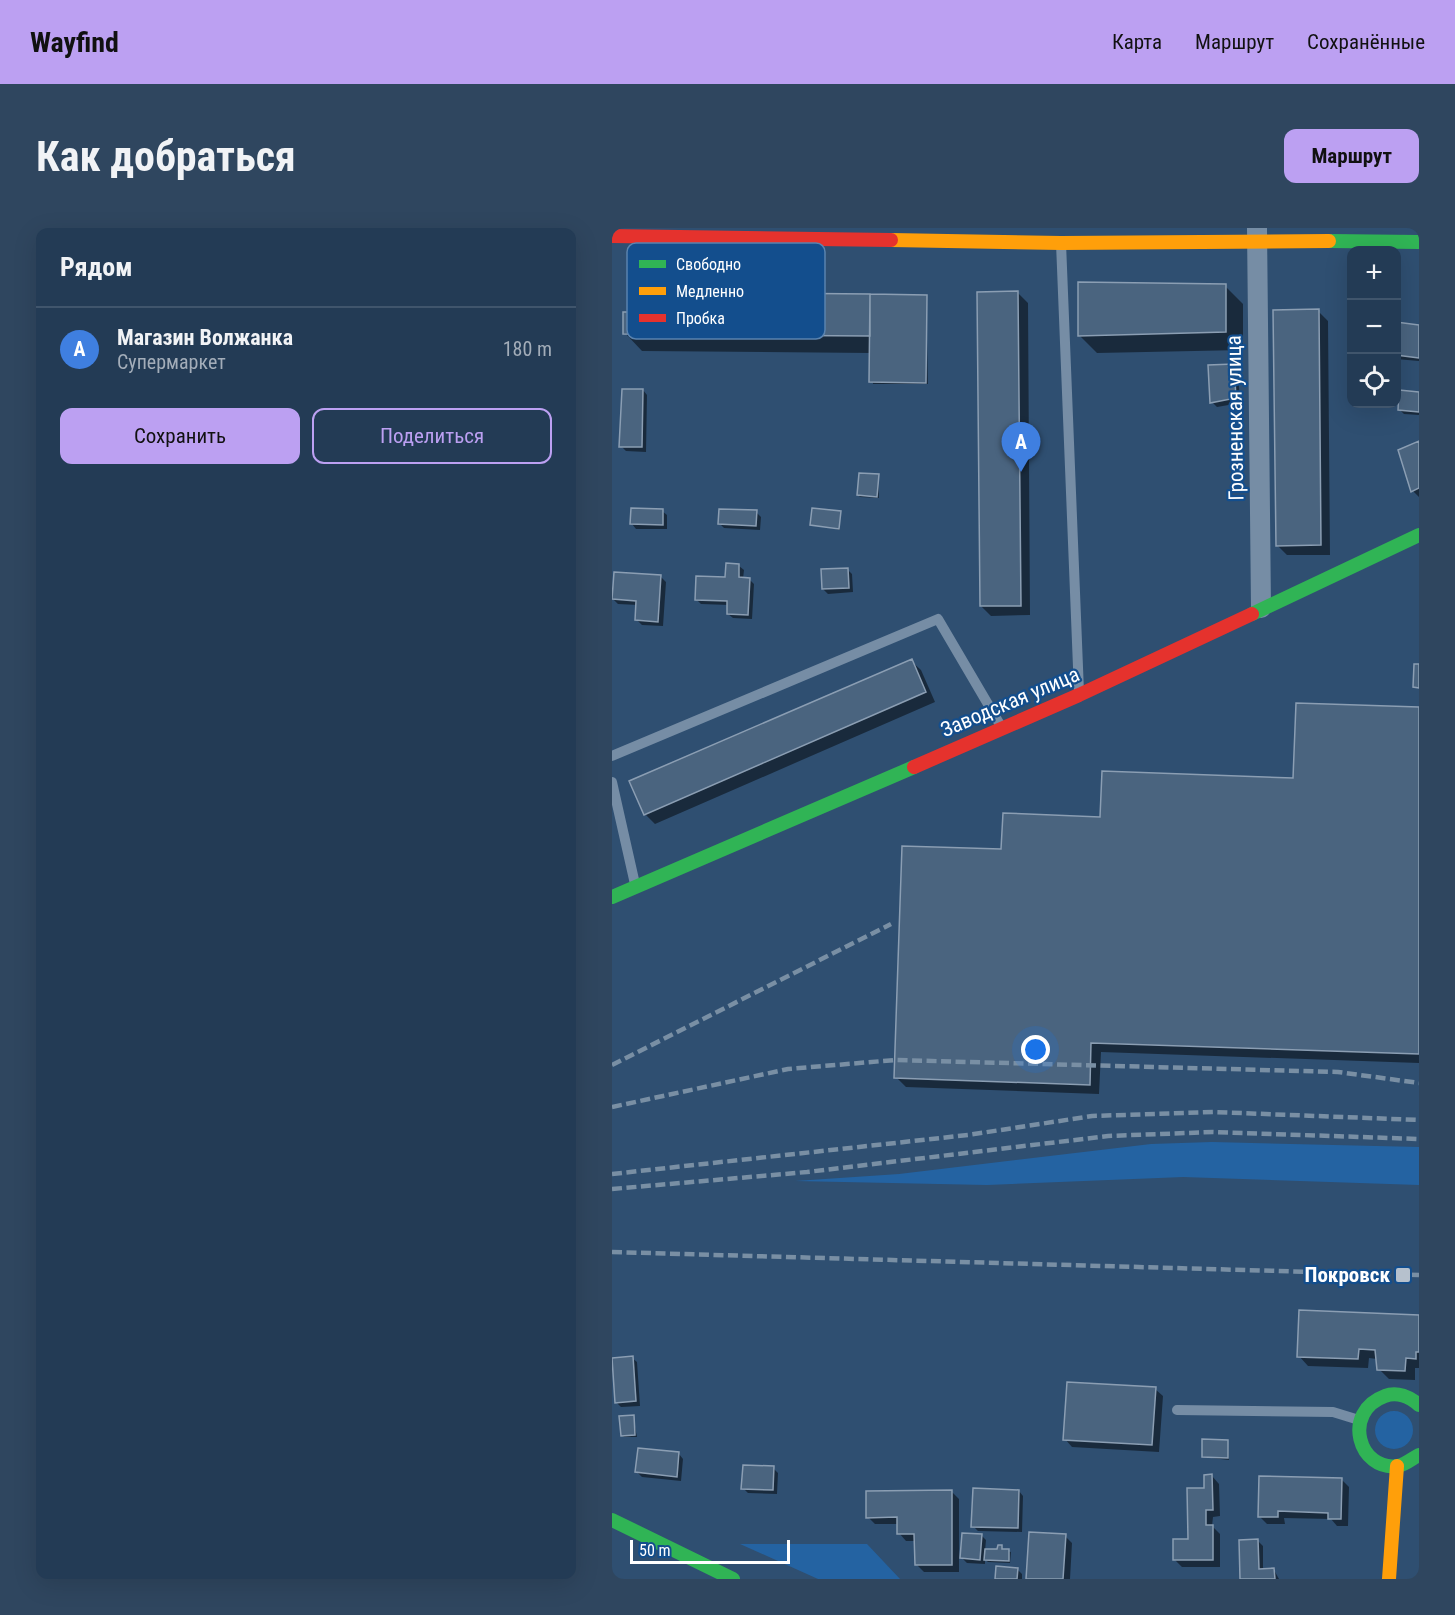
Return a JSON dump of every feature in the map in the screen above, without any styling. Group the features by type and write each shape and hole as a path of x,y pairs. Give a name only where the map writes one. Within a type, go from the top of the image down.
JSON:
{"street":[{"path":"612,236 1061,243 1257,234 1419,242"},
{"name":"Грозненская улица","path":"1257,234 1261,608"},
{"name":"Заводская улица","path":"612,897 1079,696 1419,535"},
{"path":"1419,1405 1406,1396 1384,1395 1372,1401 1359,1420 1360,1443 1367,1455 1377,1462 1397,1466 1411,1462 1419,1455"},
{"path":"1389,1579 1397,1466"},
{"path":"612,1520 733,1579"}],"lane":[{"path":"1061,243 1079,696"},
{"path":"612,756 938,620 1002,728"},
{"path":"612,782 636,888"},
{"path":"1177,1410 1333,1412 1359,1420"}],"shaded area":[{"path":"1212,1142 1419,1147 1419,1185 1183,1177 987,1185 795,1181 899,1174 1151,1144"},
{"path":"1394,1411 1407,1417 1413,1430 1407,1443 1394,1449 1381,1443 1375,1430 1381,1417"},
{"path":"740,1544 867,1544 900,1579 818,1579"}],"building":[{"path":"1078,282 1226,284 1226,332 1078,336"},
{"path":"1018,291 1021,606 980,606 977,292"},
{"path":"825,294 870,294 870,336 825,336"},
{"path":"870,294 927,295 926,383 869,382"},
{"path":"1319,309 1321,545 1276,546 1273,310"},
{"path":"623,312 627,312 627,334 623,334"},
{"path":"1401,323 1419,325 1419,358 1401,356"},
{"path":"1234,364 1236,398 1210,403 1208,365"},
{"path":"622,389 643,389 642,447 619,447"},
{"path":"1401,390 1419,392 1419,412 1398,410 1401,408"},
{"path":"1419,441 1419,488 1411,492 1398,450"},
{"path":"859,473 879,474 877,497 857,495"},
{"path":"631,508 663,509 663,525 630,524"},
{"path":"812,508 841,511 839,529 810,525"},
{"path":"719,509 757,510 756,526 718,524"},
{"path":"726,563 739,564 739,577 750,578 748,615 727,614 727,601 695,600 696,576 725,577"},
{"path":"848,568 849,588 822,589 821,569"},
{"path":"614,572 661,575 658,622 635,620 636,601 612,599"},
{"path":"912,659 926,692 644,815 629,781"},
{"path":"1414,664 1419,664 1419,688 1413,687"},
{"path":"1296,703 1419,707 1419,1054 1091,1043 1090,1085 894,1078 902,846 1001,849 1003,813 1100,817 1102,771 1293,778"},
{"path":"1299,1310 1419,1315 1419,1352 1416,1352 1416,1359 1406,1358 1405,1371 1377,1370 1375,1350 1359,1349 1358,1359 1297,1357"},
{"path":"633,1356 636,1401 615,1403 612,1358"},
{"path":"1067,1382 1156,1387 1152,1445 1063,1440"},
{"path":"634,1415 635,1435 621,1436 619,1416"},
{"path":"1202,1439 1228,1440 1228,1458 1202,1457"},
{"path":"638,1448 679,1452 677,1477 635,1472"},
{"path":"743,1465 774,1466 773,1490 741,1489"},
{"path":"1212,1474 1213,1510 1206,1510 1206,1525 1213,1525 1213,1560 1173,1560 1173,1539 1188,1539 1187,1488 1204,1488 1204,1475"},
{"path":"1259,1476 1342,1478 1341,1519 1328,1519 1328,1513 1278,1511 1278,1517 1258,1517"},
{"path":"973,1488 1019,1490 1018,1528 971,1527"},
{"path":"952,1490 952,1565 915,1565 914,1534 897,1534 897,1517 866,1518 866,1491"},
{"path":"1029,1532 1066,1534 1063,1579 1026,1579"},
{"path":"962,1533 982,1534 980,1560 960,1558"},
{"path":"1258,1539 1259,1569 1274,1568 1275,1579 1240,1579 1239,1540"},
{"path":"998,1545 1002,1545 1002,1549 1009,1549 1009,1561 984,1560 985,1549 997,1549"},
{"path":"996,1566 1018,1568 1017,1579 995,1579"}],"railway":[{"path":"612,1065 891,924"},
{"path":"612,1107 788,1069 895,1060 1338,1072 1419,1083"},
{"path":"612,1174 968,1135 1092,1116 1213,1112 1419,1120"},
{"path":"612,1189 807,1172 1108,1136 1213,1132 1419,1139"},
{"path":"612,1252 1419,1275"}],"traffic: fast":[{"path":"1329,241 1419,242"},
{"path":"1252,614 1419,535"},
{"path":"612,897 914,767"},
{"path":"1419,1405 1403,1396 1394,1394 1385,1396 1371,1404 1363,1415 1359,1427 1360,1439 1365,1451 1373,1460 1384,1465 1398,1466 1419,1455"},
{"path":"612,1520 733,1579"}],"traffic: slow":[{"path":"891,240 1061,243 1329,241"},
{"path":"1389,1579 1397,1466"}],"traffic: jam":[{"path":"612,236 891,240"},
{"path":"914,767 1079,695 1252,614"}],"place":[{"name":"Магазин Волжанка","path":"1021,472"},
{"name":"Покровск","path":"1403,1275"}]}
